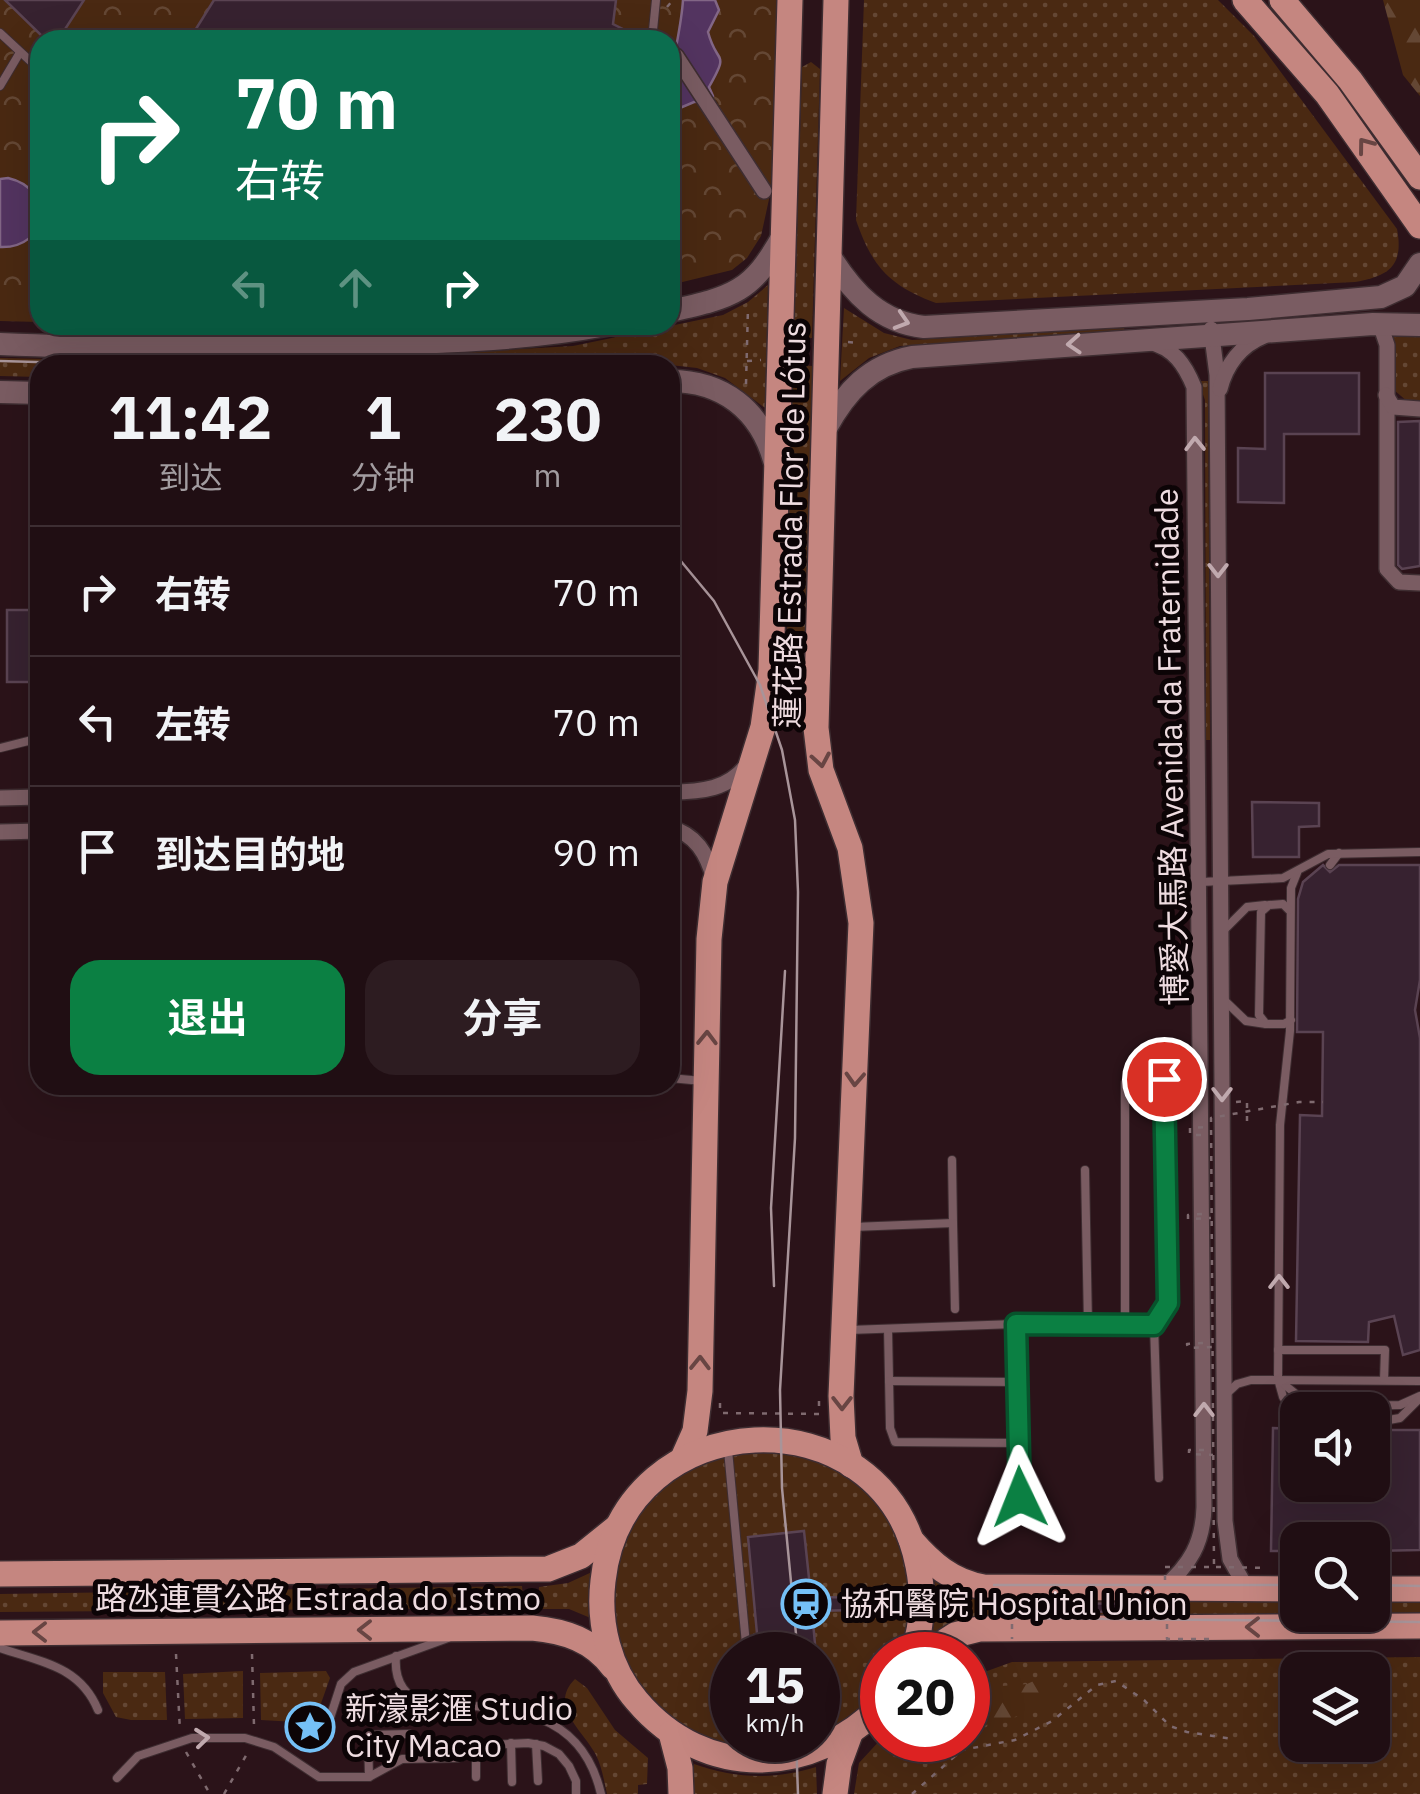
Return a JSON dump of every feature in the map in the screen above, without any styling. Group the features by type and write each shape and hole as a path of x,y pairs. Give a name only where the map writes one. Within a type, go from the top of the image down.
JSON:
{"main road":[{"path":"1245,0 1327,94 1420,226"},
{"path":"1282,0 1350,80 1420,177"},
{"path":"790,7 800,24 820,29 828,26 836,8"},
{"name":"蓮花路 Estrada Flor de Lótus","path":"683,1458 695,1432 700,1391 710,939 715,882 764,718 774,622 790,7"},
{"name":"蓮花路 Estrada Flor de Lótus","path":"836,8 816,728 821,770 848,840 861,924 841,1396 843,1438 850,1465"},
{"path":"789,56 808,48 820,50 834,62"},
{"path":"680,309 741,290 768,264 784,234"},
{"path":"831,258 850,286 875,310 909,325 1381,297 1405,286 1420,264"},
{"path":"826,428 840,403 860,381 892,361 1140,339 1420,324"},
{"path":"128,355 542,335"},
{"path":"0,344 59,341 102,355"},
{"path":"680,381 720,391 738,402 767,435 777,473"},
{"path":"0,392 30,393"},
{"path":"774,622 780,634 793,642 808,639 817,628"},
{"path":"710,1750 670,1733 650,1716 620,1675 606,1640 600,1601 604,1563 634,1500 657,1476 683,1458 727,1442 768,1438 797,1442 850,1465 892,1504 911,1540 928,1559 968,1585 998,1588 1163,1584 1280,1589"},
{"name":"路氹連貫公路 Estrada do Istmo","path":"0,1574 548,1569 582,1556 618,1527"},
{"path":"911,1540 922,1599 918,1632"},
{"path":"1390,1589 1420,1589"},
{"path":"968,1632 1420,1626"},
{"name":"路氹連貫公路 Estrada do Istmo","path":"0,1632 510,1628 561,1631 603,1652 620,1675"},
{"path":"840,1739 860,1725"},
{"path":"670,1733 680,1768 681,1794"},
{"path":"835,1794 838,1764 850,1734"}],"street":[{"path":"680,62 764,191"},
{"name":"博愛大馬路 Avenida da Fraternidade","path":"1209,310 1217,402 1226,1538 1230,1560 1247,1589"},
{"path":"1374,324 1382,330 1387,344 1387,570 1398,582 1420,583"},
{"name":"博愛大馬路 Avenida da Fraternidade","path":"1217,402 1223,378 1235,356 1254,340 1276,330"},
{"name":"博愛大馬路 Avenida da Fraternidade","path":"1140,339 1174,354 1186,368 1194,387 1209,1452 1200,1542 1188,1562 1163,1584"},
{"path":"1386,395 1393,407 1412,409"},
{"path":"680,792 702,792 724,784 743,770 756,750"},
{"path":"0,798 30,797"},
{"path":"680,830 697,843 715,882"},
{"path":"0,832 30,832"},
{"path":"1201,996 1222,996"}],"lane":[{"path":"653,30 656,0"},
{"path":"0,33 30,62"},
{"path":"0,86 19,54"},
{"path":"0,748 30,740"},
{"path":"1201,882 1294,877 1321,856 1339,853 1420,852"},
{"path":"1330,865 1339,853"},
{"path":"1294,877 1303,882"},
{"path":"1282,1392 1278,1379 1280,1125 1290,1031 1290,914 1294,877"},
{"path":"1266,1024 1259,1015 1260,916 1270,904"},
{"path":"1221,936 1247,907 1286,905 1290,914"},
{"path":"1222,996 1246,1021 1284,1024 1290,1020"},
{"path":"1159,1478 1154,1325 1168,1303 1164,1079 1202,1076"},
{"path":"680,1079 706,1081"},
{"path":"1125,1082 1125,1324"},
{"path":"952,1160 955,1309"},
{"path":"1085,1170 1088,1324"},
{"path":"848,1227 953,1223"},
{"path":"844,1330 1016,1324 1154,1325"},
{"path":"1016,1324 1020,1497"},
{"path":"888,1328 890,1428 894,1442 1019,1443"},
{"path":"1278,1350 1385,1350 1384,1380"},
{"path":"1278,1379 1302,1399 1319,1406 1400,1405 1420,1397"},
{"path":"1224,1395 1237,1384 1278,1379 1420,1380"},
{"path":"889,1381 1017,1382"},
{"path":"1390,1420 1400,1418 1420,1397"},
{"path":"727,1442 745,1632"},
{"path":"329,1721 341,1684 354,1672 476,1629"},
{"path":"0,1648 78,1677 90,1690 98,1710"},
{"path":"396,1656 398,1682 414,1700 528,1712 557,1724 581,1746 596,1774 601,1794"},
{"path":"369,1777 368,1735 409,1734"},
{"path":"117,1778 138,1756 192,1738 245,1738 274,1746 319,1777 369,1777 402,1759 457,1758 488,1745 512,1743 536,1744 558,1754 570,1766 576,1794"},
{"path":"512,1743 512,1782"},
{"path":"536,1744 538,1781"},
{"path":"476,1750 476,1777"}],"path":[{"path":"738,402 746,391 747,360 748,302 741,290"},
{"path":"828,342 861,343"},
{"path":"747,360 780,360"},
{"path":"1222,1102 1247,1101 1247,1124 1247,1112"},
{"path":"1214,1567 1206,1131 1211,1118 1299,1102 1322,1102"},
{"path":"720,1413 819,1414 820,1396 841,1396"},
{"path":"1163,1584 1165,1568 1268,1568"},
{"path":"510,1628 511,1602 526,1602 527,1570"},
{"path":"1012,1624 1012,1639"},
{"path":"1167,1624 1167,1639 1209,1639"},
{"path":"252,1630 253,1703"},
{"path":"176,1631 178,1705"},
{"path":"912,1794 962,1750 1015,1740 1052,1721 1097,1685 1116,1681 1144,1700 1170,1726 1233,1738"}],"green space":[{"path":"0,0 779,0 771,190 761,236 747,258 732,270 680,283 680,30 30,30 30,322 0,321"},
{"path":"864,0 1218,0 1254,36 1397,229 1396,260 1385,272 1355,282 936,303 920,296 885,273 856,220"},
{"path":"1383,0 1420,0 1420,96 1403,75"},
{"path":"811,62 820,69 812,338 794,338 802,67"},
{"path":"768,285 765,408 725,378 680,366 680,355 418,355 573,346 626,335 680,335 680,324 723,315 748,302"},
{"path":"844,308 884,333 912,340 1124,328 1125,332 900,346 869,358 840,381"},
{"path":"1420,328 1420,402 1408,402 1394,390 1392,329"},
{"path":"0,358 30,359 30,377 0,376"},
{"path":"791,365 813,366 807,627 796,635 788,632 787,627"},
{"path":"1198,381 1208,381 1210,740 1206,740 1205,400"},
{"path":"787,1449 836,1470 863,1488 896,1535 908,1574 905,1632 860,1632 860,1712 840,1725 840,1632 710,1632 710,1739 681,1726 645,1694 621,1653 611,1606 625,1534 652,1493 714,1455"},
{"path":"934,1571 1280,1594 1280,1625 990,1635 933,1632 937,1603"},
{"path":"592,1572 593,1619 569,1609 516,1609 538,1604 539,1587 568,1583"},
{"path":"522,1586 523,1598 508,1599 507,1608 0,1612 0,1594"},
{"path":"1390,1595 1420,1595 1420,1620 1390,1621"},
{"path":"1390,1657 1420,1657 1420,1794 854,1794 860,1762 990,1762 990,1670 1012,1662 1280,1659 1280,1762 1390,1762"},
{"path":"243,1671 243,1718 185,1719 183,1674"},
{"path":"326,1671 330,1678 314,1723 261,1720 260,1673"},
{"path":"103,1672 165,1672 167,1720 116,1717 103,1693"},
{"path":"1047,1675 1065,1682 1054,1706 990,1724 990,1693 1002,1686 1027,1684"},
{"path":"575,1679 587,1688 615,1730 648,1758 647,1784 638,1785 638,1794 607,1794 596,1755 566,1708 568,1689"},
{"path":"694,1764 755,1776 816,1767 817,1794 693,1794"}],"shaded area":[{"path":"683,0 715,0 719,10 708,32 720,58 709,87 713,96 709,101 680,108 679,30"},
{"path":"8,178 30,190 30,238 0,247 0,179"}],"building":[{"path":"5,0 84,0 64,30 36,30"},
{"path":"214,0 616,0 613,24 625,30 195,30"},
{"path":"1265,373 1359,373 1359,434 1284,434 1284,503 1238,502 1238,448 1265,449"},
{"path":"1420,421 1420,566 1402,569 1398,565 1398,422"},
{"path":"7,610 30,610 30,682 7,682"},
{"path":"1252,802 1319,803 1319,826 1299,827 1299,857 1253,857"},
{"path":"1323,865 1330,872 1339,865 1420,865 1420,980 1415,1010 1420,1038 1420,1350 1403,1355 1394,1316 1369,1322 1368,1342 1296,1341 1300,1115 1322,1116 1323,1032 1297,1032 1298,899 1303,882"},
{"path":"1273,1428 1280,1428 1280,1502 1390,1502 1390,1430 1420,1430 1420,1550 1390,1551 1390,1522 1280,1522 1280,1551 1271,1551"},
{"path":"804,1531 811,1597 905,1598 905,1609 812,1611 814,1632 757,1632 748,1537"},
{"path":"1000,1603 1176,1604 1176,1611 1001,1613"}],"tram line":[{"path":"0,361 30,362"},
{"path":"680,560 714,601 760,685 782,750 795,820 795,1138 780,1390 782,1488 796,1632"},
{"path":"774,1286 771,1208 785,971"},
{"path":"994,1585 1280,1585"},
{"path":"1390,1585 1420,1586"},
{"path":"1012,1618 1420,1622"},
{"path":"797,1762 798,1794"}],"place":[{"name":"協和醫院 Hospital Union","path":"806,1604"},
{"name":"新濠影滙 Studio City Macao","path":"310,1727"}],"route":[{"path":"1020,1497 1016,1324 1154,1325 1168,1303 1164,1079"}]}
